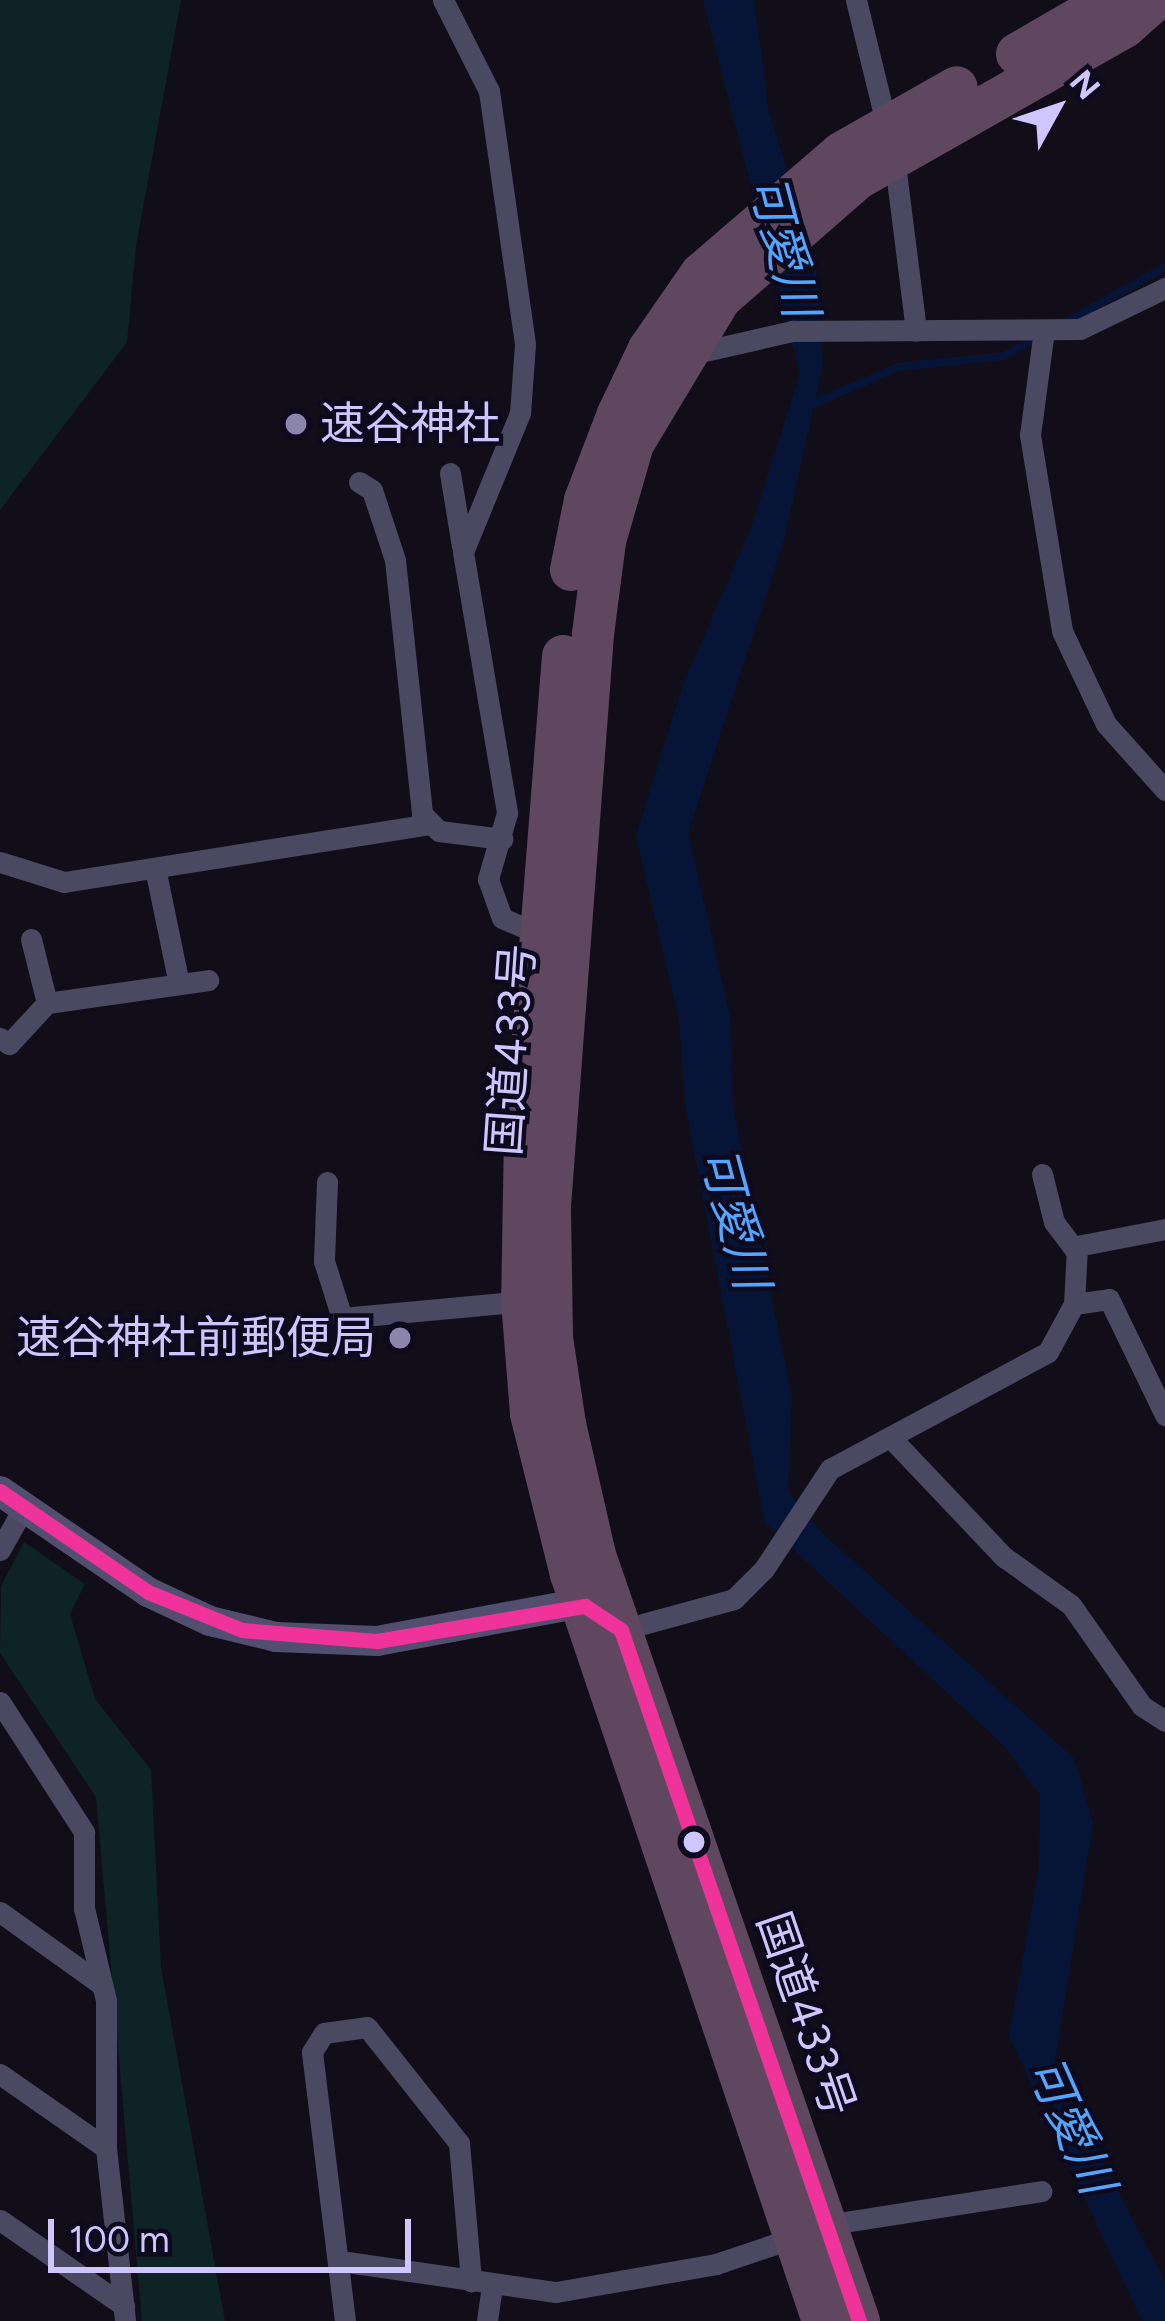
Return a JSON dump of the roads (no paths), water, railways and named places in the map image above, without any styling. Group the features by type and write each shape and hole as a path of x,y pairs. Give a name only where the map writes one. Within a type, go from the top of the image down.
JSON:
{"highway":[{"name":"国道433号","path":"823,2321 810,2231 596,1556 552,1338 555,938 572,566 585,500 650,349 701,274 759,239 815,191 891,139 1110,0"},
{"name":"国道433号","path":"891,139 1126,26 1155,0"},
{"name":"国道433号","path":"759,239 681,356 633,444 605,541 555,938 522,1301 531,1414 567,1596 810,2231 859,2321"}],"street":[{"path":"442,0 489,92 525,344 520,412 463,552"},
{"path":"856,0 891,139 916,331"},
{"path":"681,356 788,332 1044,330 1103,322 1165,288"},
{"path":"1044,330 1030,435 1062,631 1106,724 1165,790"},
{"path":"450,473 506,802 502,838 488,879 491,900 519,931 555,938"},
{"path":"359,482 372,490 395,560 415,785 429,824"},
{"path":"0,862 64,882 429,824 502,838"},
{"path":"155,868 179,984"},
{"path":"31,939 47,1003"},
{"path":"0,1038 9,1043 47,1003 208,980"},
{"path":"0,1550 12,1499 164,1600 275,1637 377,1641 567,1596 621,1630 734,1599 775,1550 805,1498 830,1469 1034,1364 1059,1338 1074,1304 1075,1250 1054,1222 1042,1174"},
{"path":"327,1182 324,1261 342,1318 502,1303"},
{"path":"1075,1250 1165,1228"},
{"path":"1074,1304 1109,1298 1165,1415"},
{"path":"890,1437 1004,1557 1071,1605 1142,1706 1165,1721"},
{"path":"0,1702 84,1832 84,1907 102,1985 111,2056 106,2148 125,2314"},
{"path":"0,1912 102,1985"},
{"path":"345,2321 312,2044 362,2025 459,2144 487,2321"},
{"path":"0,2074 106,2148"},
{"path":"340,2261 482,2283 568,2290 716,2264 810,2231 1042,2191"},
{"path":"0,2220 125,2314"}],"water":[{"name":"可愛川","path":"703,0 754,0 769,112 816,265 823,365 784,540 688,833 730,1017 733,1107 792,1398 788,1492 824,1535 1074,1758 1093,1823 1054,2067 1165,2282 1165,2321 1142,2321 1009,2036 1039,1868 1040,1795 1003,1745 765,1523 685,1103 679,1019 636,836 683,685 751,528 800,374"}],"waterway":[{"path":"1067,322 1165,267"},
{"path":"808,406 898,367 1004,356 1038,337"}],"place":[{"name":"速谷神社","path":"296,424"},
{"name":"速谷神社前郵便局","path":"400,1338"}]}
